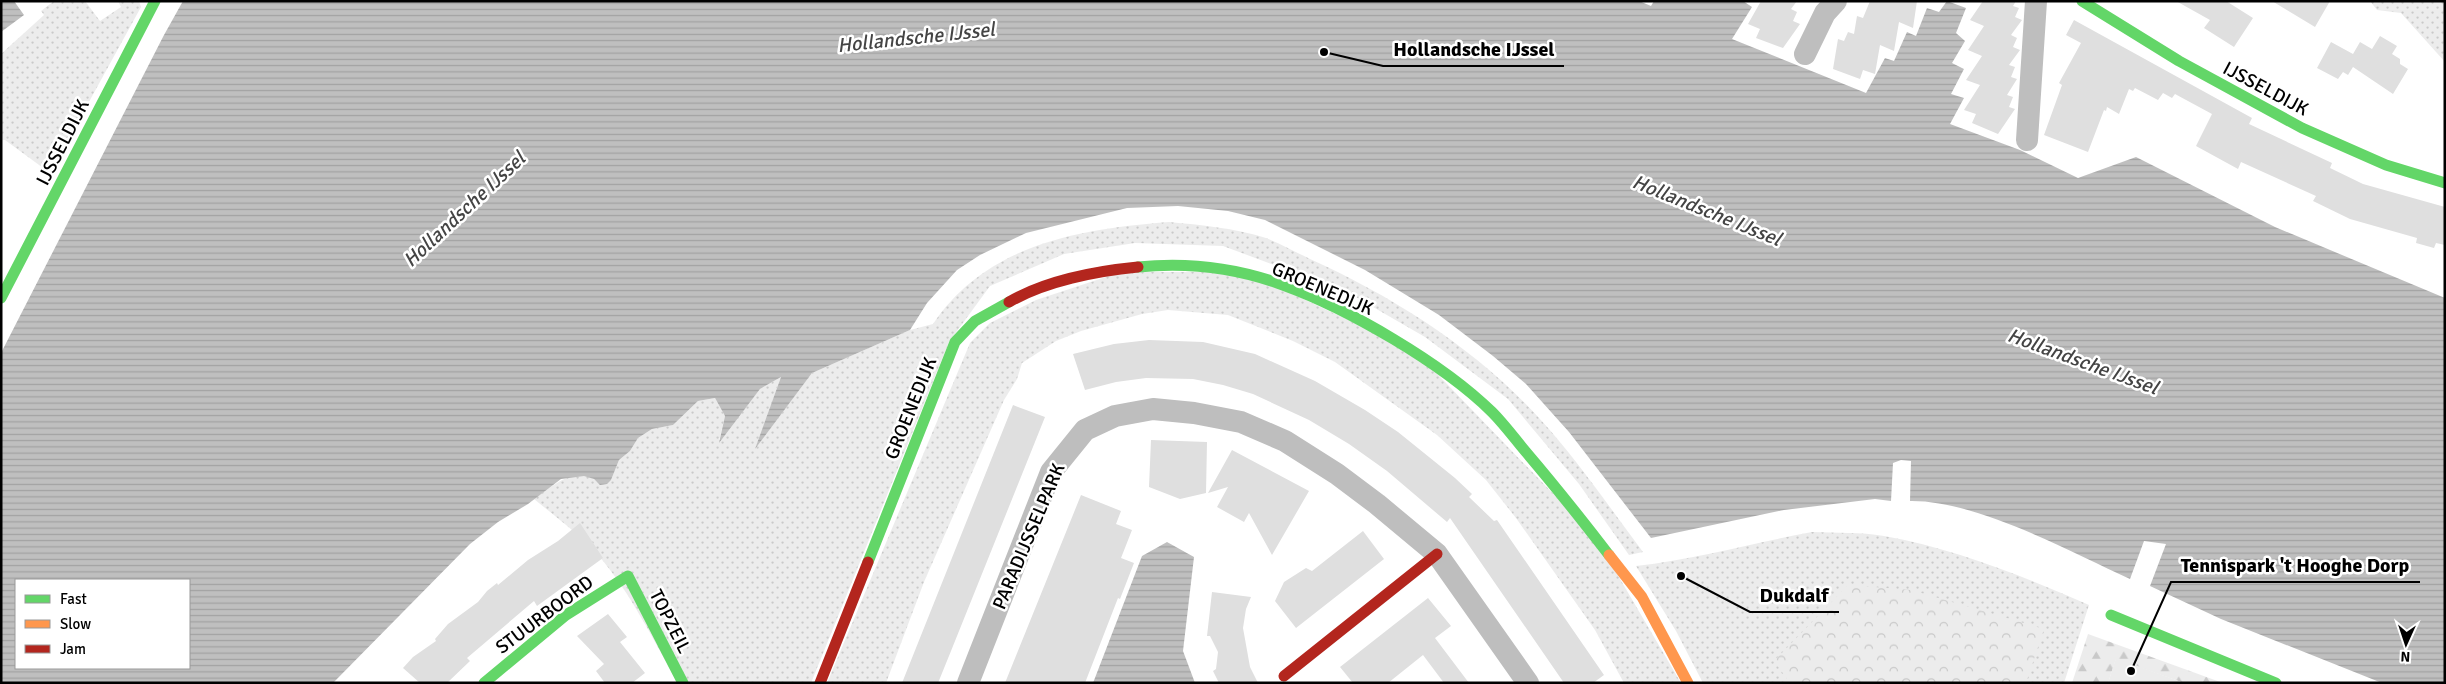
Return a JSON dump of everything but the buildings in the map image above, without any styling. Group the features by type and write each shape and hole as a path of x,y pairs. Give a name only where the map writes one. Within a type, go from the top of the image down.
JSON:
{"street":[{"name":"IJSSELDIJK","path":"1,298 155,1"},
{"path":"2027,140 2036,1"},
{"name":"IJSSELDIJK","path":"2082,1 2179,61 2302,128 2386,165 2445,183"},
{"path":"1805,54 1829,5"},
{"name":"GROENEDIJK","path":"820,683 956,342 975,321 1030,290 1116,269 1170,264 1226,270 1283,285 1386,335 1441,371 1492,412 1570,504 1642,597 1688,683"},
{"name":"PARADIJSSELPARK","path":"968,683 1051,472 1085,430 1114,416 1153,410 1194,413 1240,422 1286,441 1337,474 1437,554 1528,683"},
{"path":"1284,676 1437,554"},
{"name":"STUURBOORD","path":"484,683 566,615 628,576"},
{"name":"TOPZEIL","path":"628,576 683,683"},
{"path":"2110,615 2276,683"}],"green space":[{"path":"54,1 85,1 100,21 121,7 118,1 139,1 141,7 50,173 5,140 1,140 1,54 44,15 41,11"},
{"path":"2370,1 2445,1 2445,62 2401,13 2377,10"},
{"path":"1169,222 1230,229 1266,238 1283,245 1372,290 1403,308 1461,347 1515,393 1539,418 1580,467 1643,552 1629,555 1579,484 1508,399 1425,337 1347,292 1223,246 1135,243 1064,254 990,286 949,342 811,683 678,683 641,617 610,570 583,540 534,499 564,479 573,476 589,477 597,482 611,480 619,460 630,451 638,438 652,429 673,425 698,401 715,398 725,416 719,441 760,389 781,377 756,447 812,373 910,330 933,324 955,297 980,275 1008,258 1069,236 1135,225"},
{"path":"1121,272 1245,272 1415,351 1596,538 1681,683 1624,683 1595,630 1516,518 1486,480 1437,435 1335,362 1293,341 1228,315 1168,310 1142,314 1081,331 1056,341 1022,363 1017,379 1004,400 924,582 886,683 827,683 970,343 990,323 1036,300"},
{"path":"1812,532 1884,536 1937,548 1989,564 2089,605 2064,683 1703,683 1676,631 1636,566 1702,555"},
{"path":"1848,585 1911,590 2044,629 2026,683 1790,683 1774,661"},
{"path":"2088,634 2223,683 2184,683 2116,659 2108,683 2072,683"},
{"path":"2116,658 2184,683 2108,683"}],"water":[{"path":"1,1 14,1 24,15 1,32"},
{"path":"183,1 1639,1 1651,6 1654,1 1743,1 1752,7 1732,39 1866,93 1885,58 1894,61 1907,32 1916,36 1927,8 1939,12 1947,1 1966,8 1956,33 1965,41 1952,63 1964,69 1951,94 1964,98 1950,124 2020,150 2078,178 2136,157 2275,227 2445,298 2445,683 2382,683 2221,619 2150,586 2166,544 2144,541 2130,579 2022,529 1993,518 1936,503 1910,501 1911,461 1901,460 1893,463 1891,501 1875,499 1784,510 1651,538 1569,432 1526,384 1439,315 1365,270 1265,220 1228,211 1178,206 1127,208 1026,233 980,255 957,270 927,303 910,330 812,373 755,449 781,377 760,389 719,443 725,416 715,398 698,401 673,425 652,429 638,438 630,451 619,460 611,480 607,484 600,485 594,479 584,476 561,479 528,504 498,522 470,544 333,683 1,683 1,353"},
{"path":"1167,542 1194,557 1183,651 1195,683 1093,683 1142,556"}],"traffic: fast":[{"path":"1,298 155,1"},
{"path":"2082,1 2179,61 2302,128 2386,165 2445,183"},
{"path":"1138,267 1193,266 1248,274 1266,279 1309,295 1394,339 1448,375 1492,412 1558,490 1609,555"},
{"path":"868,562 955,342 975,321 1009,302"},
{"path":"484,683 566,615 628,576 683,683"},
{"path":"2111,615 2276,683"}],"traffic: slow":[{"path":"1609,555 1642,597 1688,683"}],"traffic: jam":[{"path":"1009,302 1039,288 1072,278 1138,267"},
{"path":"1284,676 1437,554"},
{"path":"820,683 868,562"}],"place":[{"name":"Hollandsche IJssel","path":"1324,52"},
{"name":"Dukdalf","path":"1681,576"},
{"name":"Tennispark 't Hooghe Dorp","path":"2131,671"}]}
